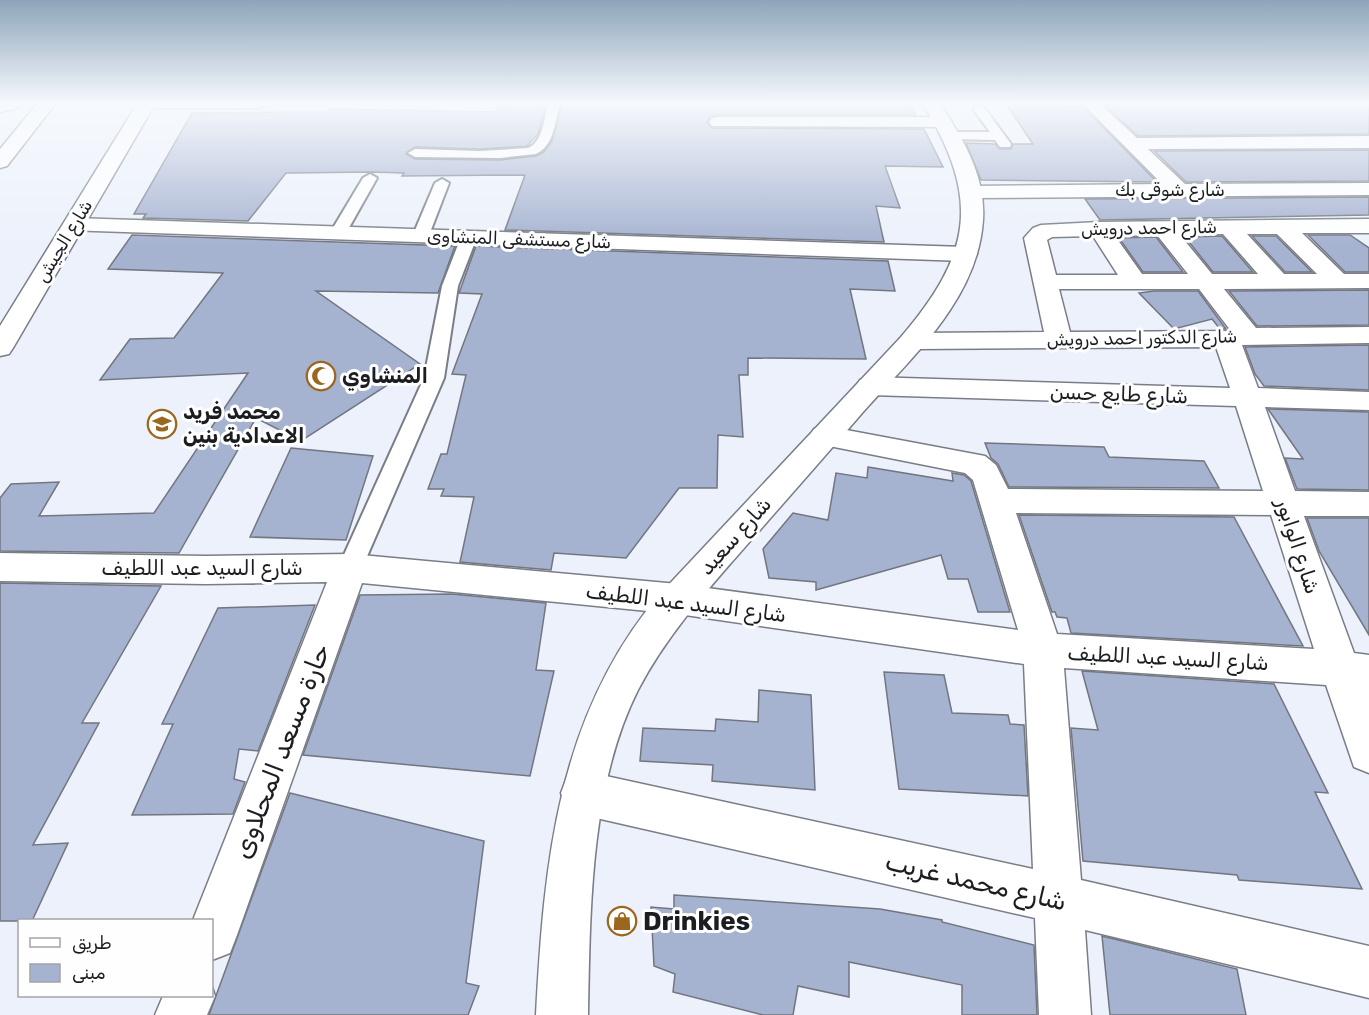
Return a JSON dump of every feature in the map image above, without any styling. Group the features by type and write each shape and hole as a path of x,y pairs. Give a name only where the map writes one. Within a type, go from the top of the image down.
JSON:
{"street":[{"name":"شارع الجيش","path":"0,348 117,151"},
{"name":"شارع سعيد","path":"562,1015 565,908 583,794 591,759 615,697 644,643 678,599 870,386 914,341 948,292 965,254 972,222 972,192 965,163 959,151"},
{"path":"1140,151 1179,190"},
{"name":"شارع شوقى بك","path":"972,192 1369,189"},
{"name":"شارع مستشفى المنشاوى","path":"74,225 965,254"},
{"path":"1228,227 1278,282"},
{"path":"1283,227 1338,281"},
{"name":"شارع احمد درويش","path":"1059,339 1035,238 1049,230 1283,227 1363,231"},
{"name":"شارع الوابور","path":"1163,228 1206,282 1238,338 1248,399 1285,505 1354,671 1369,753"},
{"path":"1099,229 1135,282"},
{"path":"1046,282 1369,281"},
{"name":"شارع الدكتور احمد درويش","path":"914,341 1369,335"},
{"name":"شارع طايع حسن","path":"870,386 1369,401"},
{"path":"825,436 974,464 985,472 1043,651 1065,1015"},
{"path":"996,501 1369,504"},
{"name":"شارع السيد عبد اللطيف","path":"0,567 206,570 350,568 678,599 1043,651 1354,671"},
{"name":"حارة مسعد المحلاوى","path":"213,932 350,568"},
{"name":"شارع محمد غريب","path":"583,794 1058,899 1369,972"},
{"path":"181,1015 189,997"}],"lane":[{"path":"414,153 516,154 532,151"},
{"path":"338,233 369,178"},
{"path":"421,236 442,183"},
{"path":"350,568 435,378 450,286 469,237"}],"building":[{"path":"170,151 409,151 406,154 415,159 500,160 536,156 544,151 935,151 943,167 885,166 900,208 876,206 884,242 505,230 525,175 402,176 404,173 286,173 248,221 143,218 146,214 134,214"},
{"path":"969,151 1127,151 1157,182 981,180"},
{"path":"1154,151 1369,151 1369,181 1186,182"},
{"path":"1369,197 1369,215 1100,220 1085,199"},
{"path":"132,235 455,246 438,293 316,291 420,364 301,441 256,418 179,553 0,551 0,498 11,484 59,482 39,516 154,513 248,373 100,380 130,339 174,338 223,273 108,269"},
{"path":"1308,235 1350,235 1369,248 1369,272 1345,272"},
{"path":"1222,236 1253,272 1213,272 1185,237"},
{"path":"1252,236 1276,236 1312,272 1285,272"},
{"path":"1156,237 1183,272 1143,272 1119,238"},
{"path":"476,246 888,261 895,291 850,289 866,359 748,358 748,375 739,375 743,437 718,435 717,488 679,488 626,558 554,553 551,570 460,562 474,497 441,496 444,489 428,489 441,454 447,454 466,375 452,374 482,294 459,293"},
{"path":"1369,290 1369,325 1257,326 1229,291"},
{"path":"1198,291 1226,329 1220,329 1212,319 1174,329 1139,293"},
{"path":"1369,345 1369,390 1264,386 1255,374 1245,347"},
{"path":"1268,409 1369,412 1369,490 1297,489 1285,458 1303,459"},
{"path":"985,443 1104,447 1109,457 1204,461 1219,488 1009,487 998,464 991,458"},
{"path":"291,448 373,456 346,540 250,537"},
{"path":"868,467 953,481 952,473 964,475 971,481 1010,612 978,612 968,579 948,579 941,555 816,590 816,582 769,578 763,549 793,513 828,520 836,473 867,478"},
{"path":"1019,515 1234,517 1303,646 1071,633 1067,618 1057,617 1055,612 1052,612"},
{"path":"1307,518 1369,518 1369,635 1319,551"},
{"path":"0,583 161,586 82,723 99,723 33,845 68,843 33,919 0,921"},
{"path":"452,594 546,603 536,670 554,671 530,776 303,755 360,595"},
{"path":"315,605 258,751 239,749 234,779 245,782 233,814 132,815 173,724 162,724 218,608"},
{"path":"1082,671 1274,684 1328,793 1315,792 1362,889 1239,880 1237,875 1083,861 1071,728 1098,730"},
{"path":"884,672 944,675 952,713 1008,715 1010,724 1024,725 1028,796 899,789"},
{"path":"759,690 811,695 815,790 712,781 713,765 640,761 643,728 715,731 716,719 758,722"},
{"path":"290,793 484,841 466,983 479,986 468,1015 209,1015"},
{"path":"674,895 880,909 942,920 942,922 1034,945 1037,1015 962,1015 962,985 849,962 849,997 798,986 793,1015 763,1015 673,992 675,974 654,966 651,907 674,909"},
{"path":"1102,936 1237,969 1246,1015 1110,1015"}],"place":[{"name":"المنشاوي","path":"321,376"},
{"name":"محمد فريد الاعدادية بنين","path":"162,424"},
{"name":"Drinkies","path":"622,921"}]}
